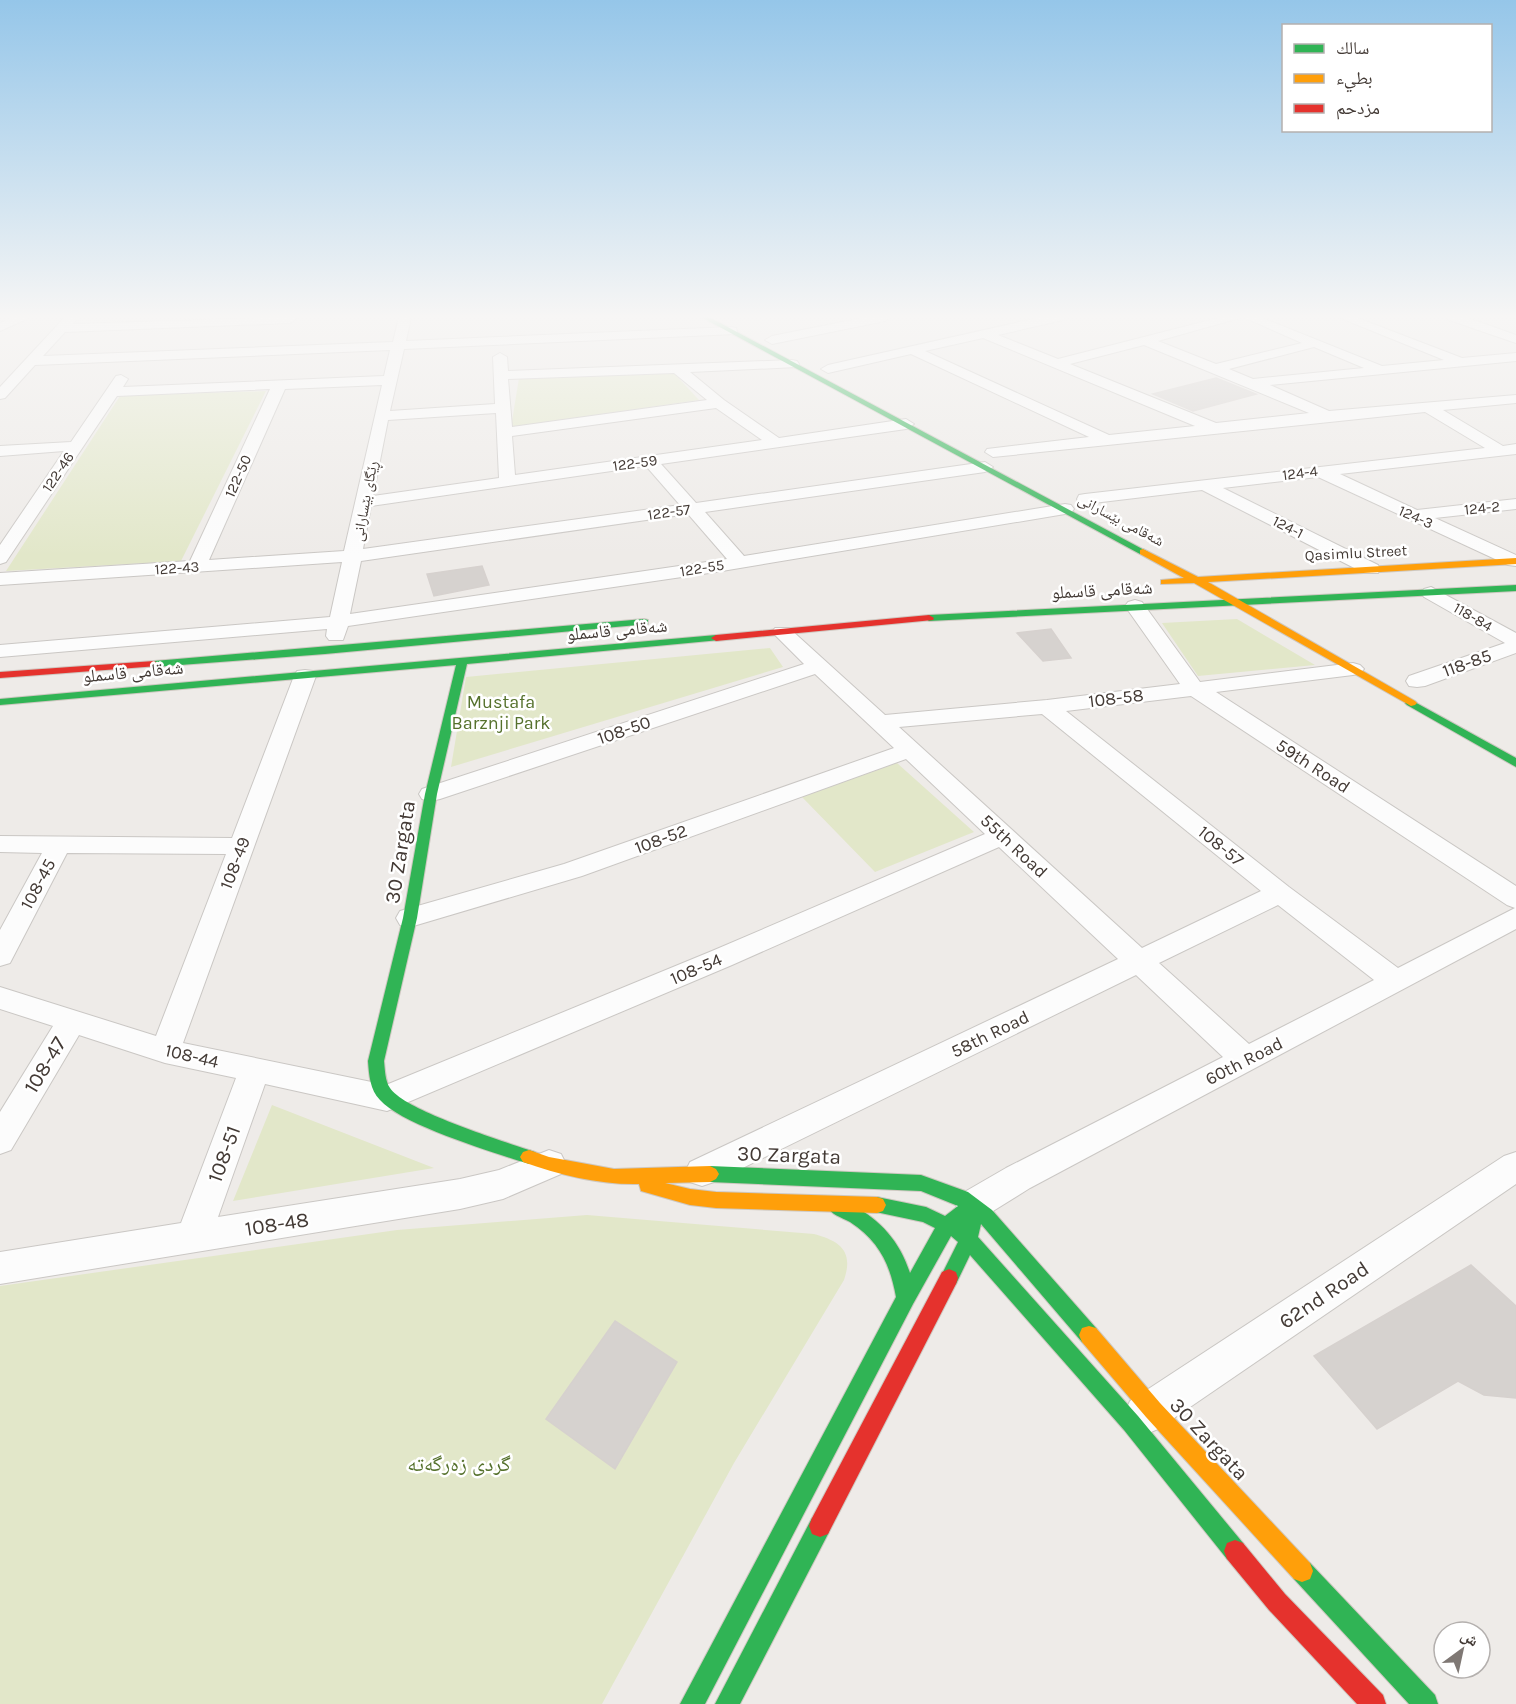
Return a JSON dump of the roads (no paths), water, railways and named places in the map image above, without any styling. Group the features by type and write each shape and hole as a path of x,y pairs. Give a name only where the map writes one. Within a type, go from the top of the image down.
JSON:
{"main road":[{"name":"شەقامی بێسارانی","path":"859,397 906,424 988,455 1014,462"},
{"name":"شەقامی بێسارانی","path":"988,455 1075,501 1198,581 1516,763"},
{"name":"شەقامی بێسارانی","path":"1075,501 1106,510"},
{"name":"Qasimlu Street","path":"1198,581 1515,561"},
{"path":"1218,567 1299,612"},
{"name":"شەقامی قاسملو","path":"1150,583 1198,581"},
{"path":"1237,602 1516,588"},
{"name":"شەقامی قاسملو","path":"0,702 932,618 1237,602"},
{"name":"شەقامی قاسملو","path":"0,675 334,650 664,620"},
{"name":"30 Zargata","path":"462,662 431,794 410,918 376,1061 378,1083 387,1098 410,1112 512,1152 549,1164 614,1177 699,1174 921,1183 949,1192 973,1205 986,1216 1142,1416 1426,1704"},
{"path":"1412,678 1436,692"},
{"path":"1468,736 1484,729"},
{"path":"614,1177 690,1197 831,1205 875,1205 904,1209 926,1215 969,1239 1142,1416 1277,1602 1374,1704"},
{"path":"831,1205 856,1214 876,1229 892,1249 903,1272 906,1298"},
{"path":"692,1704 906,1298 947,1225 973,1205"},
{"path":"727,1704 969,1239 974,1223 973,1205"}],"street":[{"name":"122-46","path":"0,558 109,397"},
{"name":"122-50","path":"197,566 274,397"},
{"name":"ڕێگای بێسارانی","path":"334,650 385,397"},
{"path":"502,397 507,481"},
{"path":"711,397 776,443"},
{"path":"1013,397 1106,439"},
{"path":"1139,397 1215,428"},
{"path":"1283,397 1327,416"},
{"name":"122-57","path":"354,556 693,509 988,455 1106,439 1516,399"},
{"path":"504,433 719,403"},
{"path":"381,416 502,408"},
{"path":"1429,408 1509,450"},
{"name":"122-59","path":"365,502 906,424"},
{"path":"0,451 75,446"},
{"name":"124-4","path":"1075,501 1509,450"},
{"path":"650,461 740,562"},
{"name":"124-3","path":"1319,471 1515,561"},
{"name":"124-1","path":"1204,485 1371,569"},
{"name":"122-55","path":"0,651 338,622 740,562 1075,501"},
{"name":"124-2","path":"1412,515 1516,504"},
{"name":"122-43","path":"0,579 354,556"},
{"name":"118-84","path":"1431,592 1516,643"},
{"name":"59th Road","path":"1135,606 1194,688 1516,899"},
{"name":"55th Road","path":"782,632 1246,1060"},
{"name":"118-85","path":"1412,678 1516,643"},
{"name":"108-50","path":"431,794 818,666"},
{"name":"108-58","path":"879,722 1047,707 1353,669"},
{"name":"108-49","path":"165,1051 305,676"},
{"name":"108-57","path":"1047,707 1280,893 1396,982"},
{"name":"108-52","path":"410,918 573,870 909,750"},
{"name":"108-54","path":"387,1098 722,958 1002,836"},
{"path":"0,844 242,846"},
{"name":"108-45","path":"0,956 59,844"},
{"name":"58th Road","path":"699,1174 1280,893"},
{"name":"60th Road","path":"973,1205 1026,1174 1396,982 1516,916"},
{"name":"108-44","path":"0,998 165,1051 387,1098"},
{"name":"108-47","path":"0,1140 71,1022"},
{"name":"108-51","path":"193,1238 255,1070"},
{"name":"108-48","path":"0,1268 460,1194 502,1184 549,1164"},
{"name":"62nd Road","path":"1142,1416 1516,1166"}],"park label":[{"name":"Mustafa Barznji Park","path":"501,712"},
{"name":"گردی زەرگەتە","path":"459,1464"}]}
